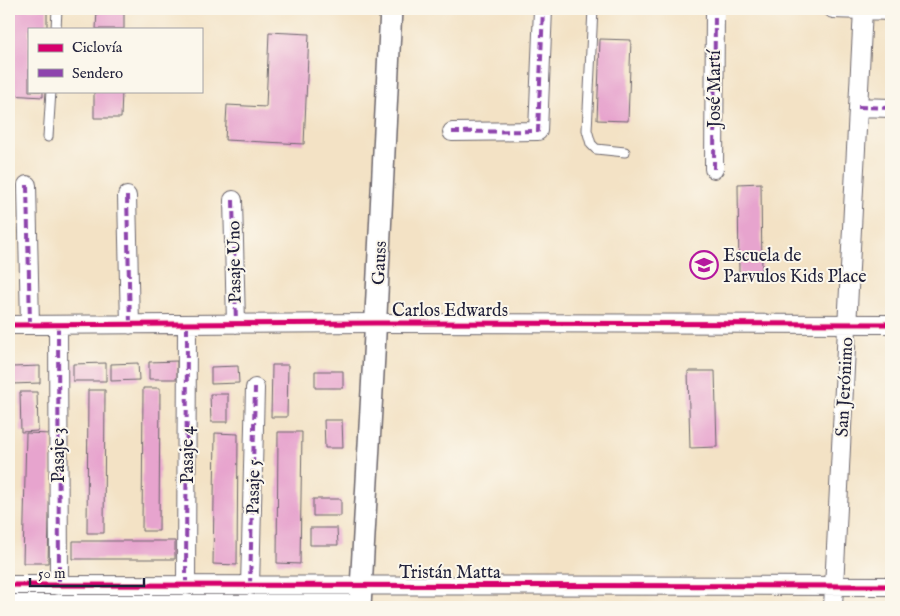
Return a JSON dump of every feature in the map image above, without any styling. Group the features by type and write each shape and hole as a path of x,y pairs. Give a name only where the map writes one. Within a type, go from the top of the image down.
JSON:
{"street":[{"name":"Gauss","path":"360,599 391,9"},
{"path":"452,132 538,131 543,9"},
{"name":"José Martí","path":"714,169 715,9"},
{"path":"833,9 891,11"},
{"name":"San Jerónimo","path":"834,607 863,9"},
{"path":"858,107 891,108"},
{"path":"27,185 30,325"},
{"path":"127,196 130,325"},
{"name":"Pasaje Uno","path":"233,200 236,324"},
{"name":"Carlos Edwards","path":"9,325 376,323 891,324"},
{"name":"Pasaje 4","path":"186,586 187,324"},
{"name":"Pasaje 3","path":"58,325 59,586"},
{"name":"Pasaje 5","path":"250,586 255,388"},
{"name":"Tristán Matta","path":"9,586 250,586 360,599"},
{"name":"Tristán Matta","path":"9,604 186,606 360,599 891,586"}],"lane":[{"path":"56,28 57,9"},
{"path":"593,9 587,130 591,144 596,149 626,152"},
{"path":"48,136 51,92"}],"building":[{"path":"9,9 47,9 47,28 28,28 28,92 43,92 43,97 9,95"},
{"path":"97,10 124,11 124,28 96,28"},
{"path":"269,32 309,34 304,144 225,140 227,105 266,107"},
{"path":"600,39 631,40 628,121 597,120"},
{"path":"94,92 122,92 121,118 94,118"},
{"path":"761,183 762,276 739,276 738,184"},
{"path":"177,361 177,379 149,379 149,362"},
{"path":"106,363 106,381 73,381 73,364"},
{"path":"138,363 139,380 111,381 111,364"},
{"path":"272,365 288,365 287,417 271,417"},
{"path":"40,366 40,383 12,384 12,367"},
{"path":"238,366 239,383 211,384 211,367"},
{"path":"315,371 343,371 343,388 315,388"},
{"path":"688,371 715,371 717,447 690,448"},
{"path":"143,388 160,388 159,531 142,531"},
{"path":"88,390 105,390 104,533 87,533"},
{"path":"20,392 37,392 38,431 21,432"},
{"path":"210,394 228,394 228,422 211,422"},
{"path":"324,420 342,420 343,448 325,448"},
{"path":"278,432 302,432 300,564 277,563"},
{"path":"26,433 51,434 48,563 23,563"},
{"path":"215,433 238,434 237,565 213,564"},
{"path":"313,499 341,499 341,516 313,516"},
{"path":"310,528 337,528 338,545 310,545"},
{"path":"73,541 175,541 175,559 73,559"}],"marked path":[{"path":"452,132 538,131 543,9"},
{"path":"714,169 715,9"},
{"path":"858,107 891,108"},
{"path":"27,185 30,325"},
{"path":"127,196 130,325"},
{"path":"233,200 236,324"},
{"path":"58,325 59,586"},
{"path":"186,586 187,325"},
{"path":"250,586 255,388"}],"cycle path":[{"path":"9,325 376,323 891,324"},
{"path":"9,585 891,586"}],"place":[{"name":"Escuela de Parvulos Kids Place","path":"704,265"}]}
